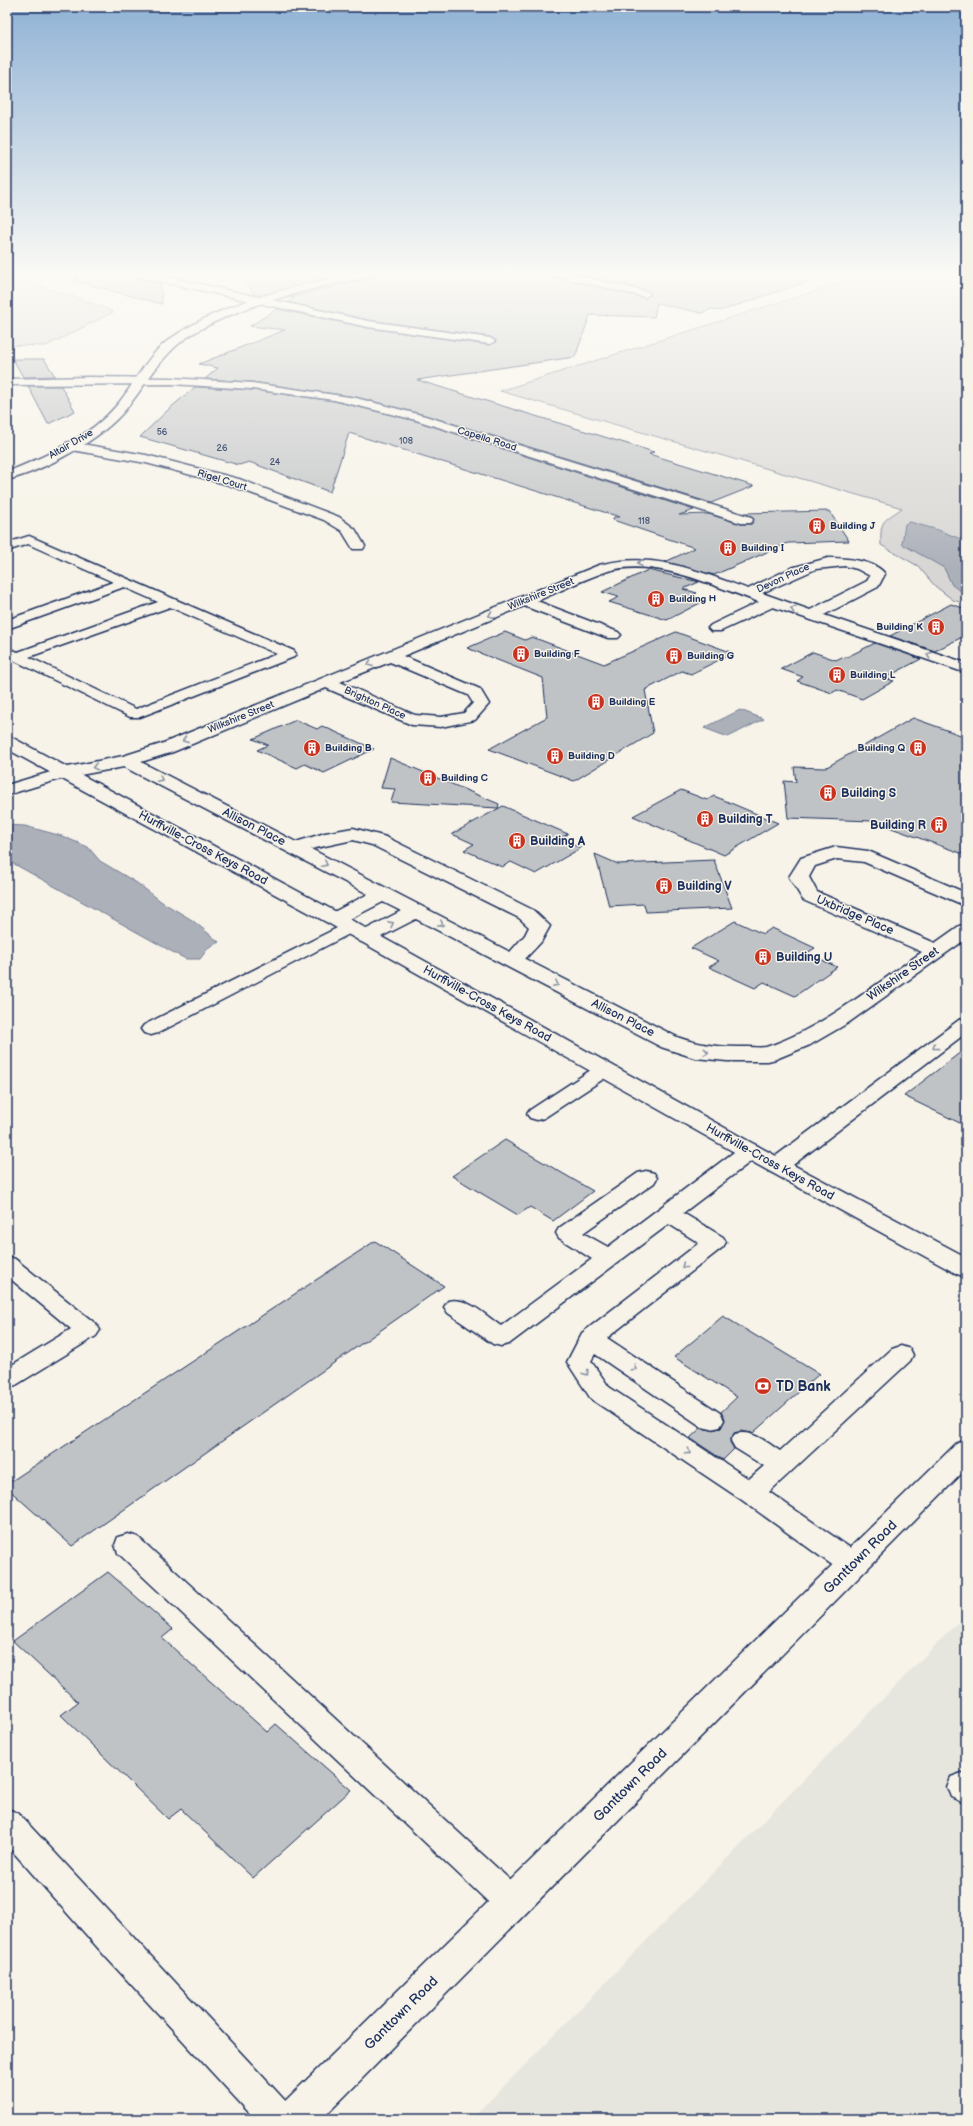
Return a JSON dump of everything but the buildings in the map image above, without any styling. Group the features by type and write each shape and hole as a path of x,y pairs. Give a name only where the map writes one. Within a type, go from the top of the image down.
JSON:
{"street":[{"name":"Altair Drive","path":"7,476 70,446 94,432 116,414 147,371"},
{"name":"Capella Road","path":"7,382 142,379 256,386 359,402 418,417 746,520"},
{"name":"Rigel Court","path":"70,446 168,464 234,482 334,520 352,534 358,546"},
{"name":"Devon Place","path":"749,594 811,564 838,561 864,565 878,574 873,584 812,615"},
{"name":"Wilkshire Street","path":"64,773 126,761 167,748 604,568 622,564 641,562 676,569 966,668"},
{"path":"524,601 613,635"},
{"path":"716,628 772,602"},
{"name":"Brighton Place","path":"326,682 412,720 441,722 469,717 481,704 474,692 390,656"},
{"name":"Hurffville-Cross Keys Road","path":"7,742 350,928 777,1166 966,1268"},
{"name":"Allison Place","path":"126,761 669,1042 695,1051 727,1054 768,1054 802,1040 840,1018"},
{"path":"295,848 325,839 353,834 379,841 526,914 540,926 534,938 512,961"},
{"name":"Uxbridge Place","path":"937,951 810,896 800,877 808,862 836,853 868,857 966,900"},
{"path":"350,928 383,894"},
{"path":"350,928 416,911"},
{"name":"Wilkshire Street","path":"840,1018 966,930"},
{"name":"Ganttown Road","path":"295,2119 966,1451"}],"lane":[{"path":"7,547 29,540 122,583 170,602 288,654 135,714 12,654"},
{"path":"7,625 122,583"},
{"path":"12,654 170,602"},
{"path":"7,790 64,773"},
{"path":"151,1028 350,928"},
{"path":"777,1166 966,1024"},
{"path":"537,1114 604,1070"},
{"path":"456,1307 501,1338 750,1151"},
{"path":"608,1258 567,1233 646,1178"},
{"path":"668,1214 715,1242 590,1339 579,1362 600,1393 751,1493 852,1564"},
{"path":"7,1264 88,1330 7,1379"},
{"path":"590,1339 712,1420"},
{"path":"751,1493 901,1355"},
{"path":"744,1441 782,1464"},
{"path":"128,1545 512,1903"},
{"path":"7,1823 117,1945 279,2119"}],"shaded area":[{"path":"562,371 966,371 966,604 953,600 935,586 918,566 881,545 881,530 884,522 902,508 500,391"},
{"path":"910,522 938,530 966,541 966,595 952,585 944,568 902,544 905,524"},
{"path":"740,710 764,719 728,737 704,728"},
{"path":"7,825 25,826 62,836 88,847 100,861 137,883 162,902 192,920 219,942 209,947 200,959 186,959 178,955 7,860"},
{"path":"966,1614 966,2119 472,2119"}],"place":[{"name":"Building J","path":"817,526"},
{"name":"Building I","path":"728,548"},
{"name":"Building H","path":"656,599"},
{"name":"Building K","path":"936,627"},
{"name":"Building F","path":"521,654"},
{"name":"Building G","path":"674,656"},
{"name":"Building L","path":"837,675"},
{"name":"Building E","path":"596,702"},
{"name":"Building B","path":"312,748"},
{"name":"Building Q","path":"918,748"},
{"name":"Building D","path":"555,756"},
{"name":"Building C","path":"428,778"},
{"name":"Building S","path":"828,793"},
{"name":"Building T","path":"705,819"},
{"name":"Building R","path":"939,825"},
{"name":"Building A","path":"517,841"},
{"name":"Building V","path":"664,886"},
{"name":"Building U","path":"763,957"},
{"name":"TD Bank","path":"763,1386"}]}
